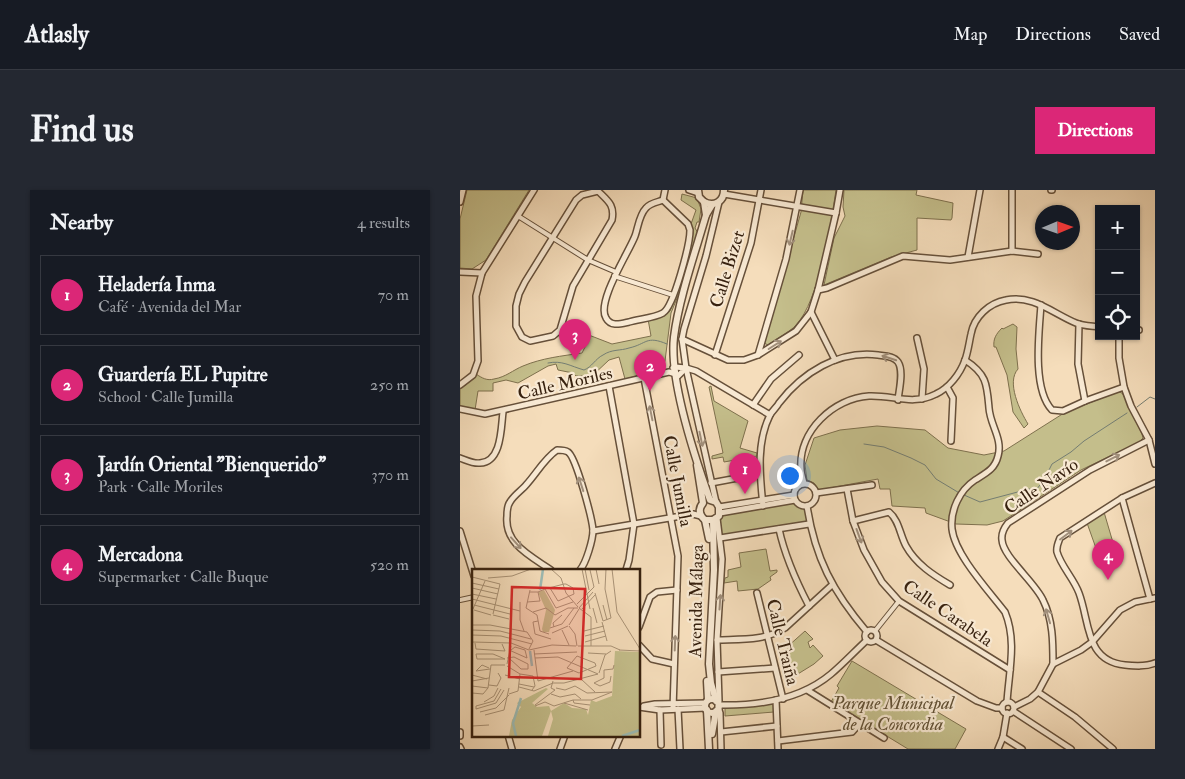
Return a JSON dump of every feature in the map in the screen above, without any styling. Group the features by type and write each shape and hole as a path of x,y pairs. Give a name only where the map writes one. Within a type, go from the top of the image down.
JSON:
{"street":[{"path":"460,385 473,375 478,361 476,296 482,273 534,190"},
{"path":"663,200 665,190"},
{"path":"689,190 698,192 704,202 706,215"},
{"name":"Calle Bizet","path":"715,355 751,243 761,190"},
{"path":"758,355 786,259 800,190"},
{"path":"682,339 728,360 744,360 758,355 796,331 811,312 818,290 840,190"},
{"path":"968,257 980,190"},
{"path":"1012,190 1012,251"},
{"path":"460,202 462,191"},
{"path":"599,191 611,204 614,212 612,220 573,286 560,330 553,336 530,341 522,337 516,326 516,306 519,294 576,200 582,195 599,191"},
{"path":"710,749 713,722 719,700 718,640 722,559 711,483 686,368 682,339 684,330 706,256 719,202 724,192 836,213"},
{"path":"663,200 688,224 690,230 683,265 668,308 662,313 617,325 610,323 604,316 604,309 615,274 634,238 646,208 663,200"},
{"path":"704,202 712,205"},
{"path":"700,515 703,503 697,465 674,372 674,339 677,319 706,215 712,205 719,202"},
{"path":"518,216 588,260 615,274 673,295"},
{"path":"818,290 903,256 950,260 1012,251 1038,254"},
{"path":"460,272 482,273"},
{"path":"804,483 801,468 803,448 812,430 823,416 838,405 854,399 870,396 898,400 922,399 936,394 947,387 957,376 965,360 971,332 977,319 993,304 1008,299 1025,299 1079,324 1095,326"},
{"path":"1040,305 1039,354 1041,384 1045,402 1052,410 1063,411 1124,387"},
{"path":"811,312 835,360"},
{"path":"1079,324 1078,364 1085,401"},
{"path":"917,338 924,369 922,399"},
{"path":"1118,340 1124,387 1148,440 1155,464"},
{"path":"763,503 760,456 764,434 770,415 800,380 815,369 835,360 872,354 890,356 898,361 901,368 898,400"},
{"path":"753,405 771,379 799,355"},
{"path":"965,360 976,367 987,384 990,417 999,443 999,455 988,473 968,485 961,494 953,513 952,529 959,551 1005,612 1010,623 1012,646 1010,670 1006,702 1002,708"},
{"path":"674,372 686,368"},
{"path":"674,372 686,368 696,371 770,415"},
{"name":"Calle Moriles","path":"460,408 485,414 503,412 674,372"},
{"name":"Calle Jumilla","path":"644,378 678,556 674,708 680,749"},
{"path":"609,386 634,524 626,569"},
{"path":"947,387 953,398 952,441"},
{"path":"460,458 482,464 489,460 499,443 503,412"},
{"name":"Calle Navío","path":"1053,664 1053,640 1050,619 1043,600 1034,584 1005,551 1002,541 1003,530 1008,523 1090,470 1148,440"},
{"path":"550,569 515,544 508,533 506,522 510,501 526,485 550,454 557,450 567,451 572,456 586,497 593,531 587,558 581,569"},
{"name":"Avenida Málaga","path":"697,465 716,510 709,634 709,681"},
{"path":"711,483 760,474"},
{"path":"794,497 802,505 806,506 813,503 816,493 812,486 804,483"},
{"path":"794,497 797,487 804,483"},
{"path":"1155,483 1122,498 1060,538 1057,546 1060,558 1079,592 1095,649 1104,659 1118,665 1136,667 1155,663"},
{"path":"816,493 872,485"},
{"name":"Calle Carabela","path":"847,489 854,521 864,550 882,582 899,600 1010,670"},
{"path":"593,531 700,515 716,510 794,497"},
{"path":"867,640 873,642 876,640 978,701 996,708 1002,708 1003,711 1011,710 1038,692 1053,664 1081,650 1092,642 1120,610 1135,602 1152,598 1122,498"},
{"path":"703,503 716,510"},
{"path":"806,506 818,555 832,585 849,611 867,632 867,640"},
{"path":"854,521 889,512 895,517 899,532 912,554 933,575 950,585"},
{"name":"Avenida Málaga","path":"700,515 709,536 711,559 708,624 709,681"},
{"path":"720,538 809,524"},
{"path":"779,529 783,547 795,580 809,606"},
{"path":"460,531 472,570"},
{"path":"460,546 466,552"},
{"path":"718,640 768,637 785,628 832,585"},
{"path":"640,624 650,597 656,592 677,590"},
{"name":"Calle Traiña","path":"757,592 783,699"},
{"path":"876,640 876,631 899,600"},
{"path":"867,632 876,631"},
{"path":"707,705 712,712 717,705 783,699 807,690 830,675 867,640"},
{"path":"640,647 652,659 674,664"},
{"path":"718,672 776,668"},
{"path":"709,681 720,713 721,749"},
{"path":"709,681 707,705 710,749"},
{"path":"807,690 884,738"},
{"path":"1038,692 1075,717 1113,749"},
{"path":"640,707 660,710 707,705 712,699 717,705"},
{"path":"776,700 778,749"},
{"path":"998,749 1011,710 1011,703 1006,702"},
{"path":"640,707 674,708"},
{"path":"660,710 661,745"},
{"path":"1011,710 1071,749"},
{"path":"778,741 852,732 860,723"},
{"path":"721,732 777,726"},
{"path":"508,736 512,749"},
{"path":"560,749 565,736"},
{"path":"615,749 621,736"},
{"path":"1003,737 1022,749"}],"green space":[{"path":"467,190 529,190 486,260 472,269 460,268 460,219"},
{"path":"803,190 836,190 823,261 804,314 793,328 768,345 764,343 801,212"},
{"path":"844,190 917,190 916,195 953,203 952,218 951,220 917,218 917,250 891,257 824,285 834,238 845,216 843,207"},
{"path":"682,194 697,198 701,209 699,222 697,222 695,228 698,233 682,286 671,313 665,361 662,369 625,379 619,357 609,360 592,376 576,376 573,373 558,370 556,364 548,366 518,383 506,380 493,383 493,391 478,391 475,410 460,407 460,387 466,385 476,374 491,380 537,361 582,353 588,341 581,332 612,344 651,336 648,319 663,316 670,311 685,267 693,233 691,224 696,210 681,200"},
{"path":"1013,324 1017,327 1016,349 1018,369 1013,381 1018,404 1028,424 1024,428 1013,412 1007,375 996,347 994,347 998,332 1002,328"},
{"path":"711,386 714,401 748,421 740,448 757,453 757,456 724,462 723,457 712,459 712,456 723,453 709,387"},
{"path":"1117,392 1123,394 1143,438 1139,442 1081,470 1003,521 987,525 956,524 926,513 925,508 892,506 890,489 880,489 878,479 819,490 814,483 807,480 805,465 814,438 840,430 877,426 925,430 948,448 984,455 1004,451 1064,413"},
{"path":"795,502 799,506 805,507 808,523 721,537 718,518 721,514"},
{"path":"1104,512 1114,546 1097,551 1087,523"},
{"path":"766,549 770,571 777,570 770,577 771,580 758,589 738,591 737,581 724,583 725,578 728,577 728,570 741,567 739,553"},
{"path":"805,631 813,639 808,642 810,648 813,645 823,656 793,677 786,648"},
{"name":"Parque Municipal de la Concordia","path":"852,661 966,729 955,749 908,749 831,702 839,688 837,686"},
{"path":"774,704 774,712 725,716 725,708"}],"waterway":[{"path":"548,363 562,363 584,370 600,357 610,352 629,348 650,340 667,344"},
{"path":"1137,407 1150,397 1155,399"},
{"path":"1045,478 1052,464 1127,413"},
{"path":"864,444 884,447 925,465 936,479 961,494"},
{"path":"964,495 980,502 1029,489 1036,490 1044,480"}],"place":[{"name":"Jardín Oriental \"Bienquerido\"","path":"575,360"},
{"name":"Guardería EL Pupitre","path":"650,391"},
{"name":"Heladería Inma","path":"745,494"},
{"name":"Mercadona","path":"1108,580"}]}
